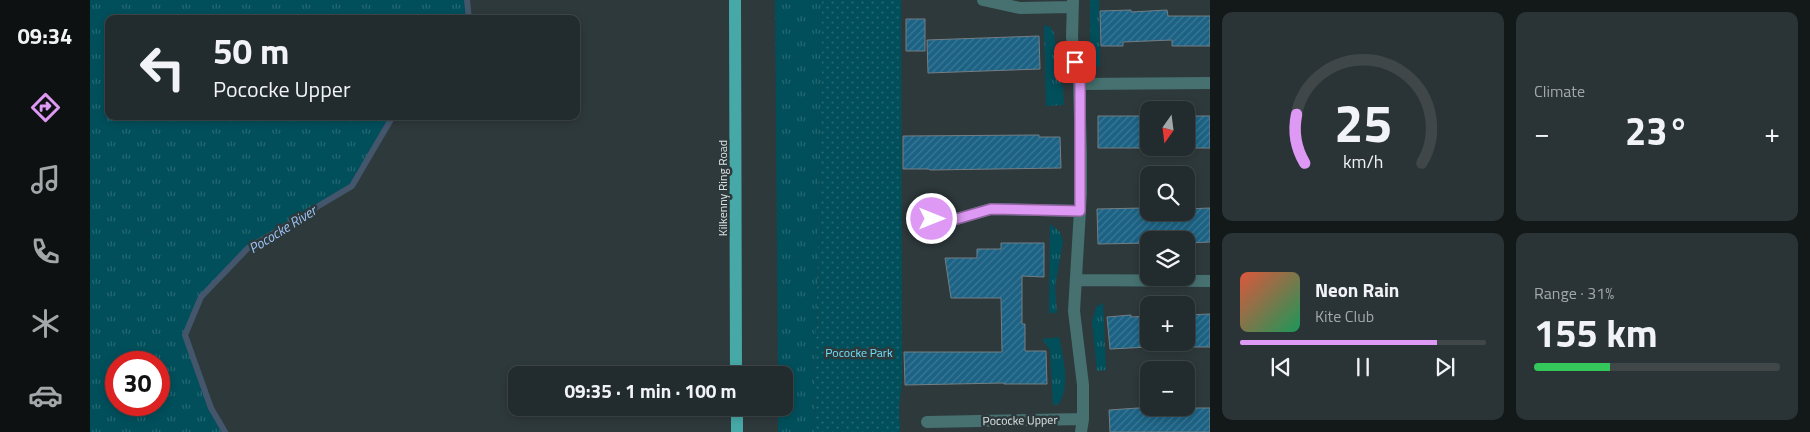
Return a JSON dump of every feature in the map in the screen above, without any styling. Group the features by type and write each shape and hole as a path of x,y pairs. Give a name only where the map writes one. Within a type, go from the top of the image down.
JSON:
{"main road":[{"name":"Kilkenny Ring Road","path":"735,0 736,366"},
{"path":"736,416 737,432"}],"street":[{"path":"983,0 1020,8 1072,4 1072,37 1080,84 1080,211 1074,311 1083,385 1081,432"},
{"path":"1080,84 1210,83"},
{"path":"932,219 953,220 991,209 1080,211"},
{"path":"1076,280 1210,281"},
{"name":"Pococke Upper","path":"927,422 1083,419"}],"green space":[{"path":"90,0 467,0 469,15 105,15 105,120 391,120 352,186 248,248 201,297 186,335 222,432 90,432"},
{"path":"775,0 822,0 814,432 778,432 778,416 793,416 793,366 778,366"},
{"name":"Pococke Park","path":"822,0 901,0 902,381 899,408 900,432 814,432"},
{"path":"1090,0 1099,0 1100,66 1095,66 1092,63"},
{"path":"1044,25 1050,27 1054,33 1064,105 1046,106"},
{"path":"1050,224 1060,232 1063,241 1055,287 1057,313 1049,313"},
{"path":"1103,303 1106,370 1097,371 1092,322 1096,307"},
{"path":"1059,337 1064,362 1065,388 1059,404 1053,405 1050,350 1042,339"}],"building":[{"path":"1131,10 1131,12 1167,10 1168,16 1210,16 1210,46 1172,46 1172,40 1123,42 1123,46 1101,46 1100,11"},
{"path":"906,19 925,19 925,51 906,51"},
{"path":"1039,36 1040,69 928,73 927,40"},
{"path":"1098,116 1140,116 1140,148 1098,148"},
{"path":"1195,116 1210,116 1210,148 1195,148"},
{"path":"1039,135 1039,137 1060,137 1061,168 903,169 903,136"},
{"path":"1140,208 1140,221 1195,221 1195,209 1210,208 1210,242 1195,243 1195,231 1140,231 1140,243 1098,244 1097,209"},
{"path":"1001,243 1044,243 1044,277 1022,276 1022,324 1025,324 1025,351 1046,351 1047,384 905,385 904,352 1002,352 1001,298 951,298 945,258 977,258 977,249 1001,249"},
{"path":"1210,314 1210,347 1195,347 1195,315"},
{"path":"1131,315 1131,317 1140,316 1140,347 1110,349 1107,317"},
{"path":"1140,408 1140,416 1195,416 1195,408 1210,408 1210,432 1110,432 1109,410"}],"waterway":[{"name":"Pococke River","path":"467,0 469,15"},
{"name":"Pococke River","path":"225,432 211,408 185,335 201,297 248,248 352,186 391,120"}],"route":[{"path":"932,219 953,220 991,209 1080,211 1082,193 1080,84 1075,62"}]}
